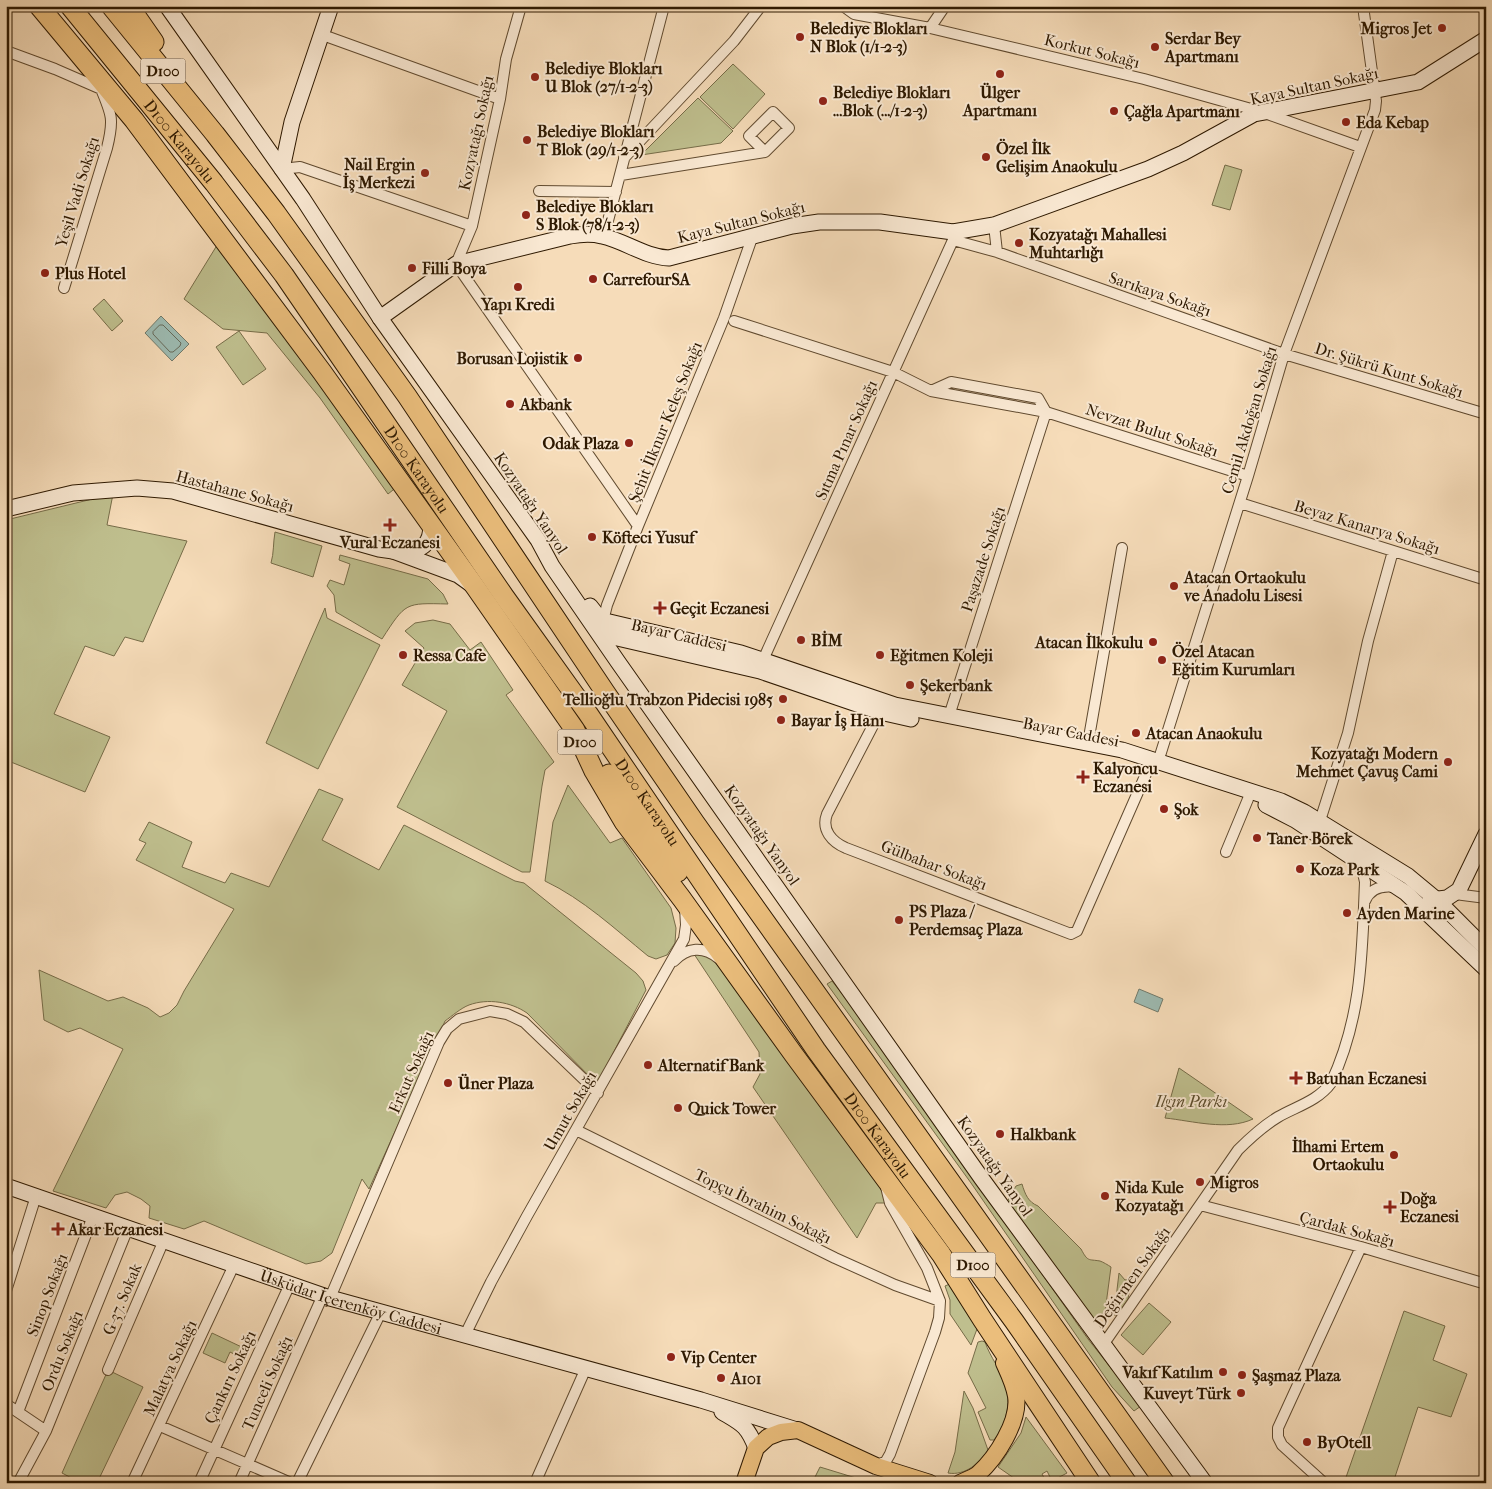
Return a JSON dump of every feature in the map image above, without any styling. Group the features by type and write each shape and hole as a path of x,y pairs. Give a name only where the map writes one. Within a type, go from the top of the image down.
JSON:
{"highway":[{"path":"32,6 44,11"},
{"name":"D100 Karayolu","path":"70,6 214,183 284,274 504,596 587,712 816,1050 1014,1321 1127,1483"},
{"name":"D100 Karayolu","path":"110,6 216,134 276,213 407,396 599,684 695,823 1164,1483"},
{"path":"129,6 216,134"},
{"name":"D100","path":"44,11 103,87 140,128 322,372 431,524 575,730 594,771 624,822 941,1254 1090,1483"},
{"path":"121,67 162,133 284,307 322,372"},
{"path":"575,730 726,938 816,1050"}],"main road":[{"path":"167,6 258,135 267,140 274,141 282,138 292,122"},
{"path":"282,169 292,122 320,34 331,6"},
{"name":"Kaya Sultan Sokağı","path":"380,318 456,264 583,234 604,236 657,256 669,258 753,235 818,222 880,222 952,236 994,225 1148,169 1247,117 1262,112 1421,81 1486,39"},
{"name":"Kozyatağı Yanyol","path":"258,135 303,198 380,318 538,540 552,566 601,627 982,1179 1205,1483"},
{"name":"Hastahane Sokağı","path":"6,508 73,493 137,488 172,491 378,549 393,551 419,550 426,544 431,535 431,524"},
{"name":"Hastahane Sokağı","path":"393,551 458,575 476,588"},
{"name":"Bayar Caddesi","path":"601,627 763,660 884,702 1122,750 1286,814 1403,892 1486,969"},
{"name":"Bayar Caddesi","path":"601,627 770,674 880,712 1114,758 1154,764 1282,801 1319,821 1403,873 1438,900 1486,949"},
{"path":"1403,892 1422,899 1438,900 1455,894 1461,886 1486,834"},
{"name":"Üsküdar İçerenköy Caddesi","path":"6,1186 326,1296 701,1400 798,1430 876,1466 930,1483"},
{"path":"960,1483 975,1479 1000,1448 1014,1416 1016,1398 1012,1378 982,1319"},
{"name":"Üsküdar İçerenköy Caddesi","path":"701,1400 741,1424 750,1432 756,1448"},
{"path":"744,1483 756,1448 768,1437 781,1432 798,1430"},
{"path":"876,1466 884,1483"}],"street":[{"name":"Kozyatağı Sokağı","path":"456,264 472,226 500,99 506,58 522,6"},
{"path":"604,236 664,6"},
{"path":"624,159 734,41 761,6"},
{"name":"Korkut Sokağı","path":"843,6 854,14 930,28 1144,79 1262,112 1360,147"},
{"path":"930,28 945,6"},
{"name":"Cemil Akdoğan Sokağı","path":"1154,764 1240,503 1284,354 1375,110 1363,6"},
{"path":"320,34 500,99"},
{"path":"6,51 103,87"},
{"name":"Yeşil Vadi Sokağı","path":"64,288 112,130 111,112 103,87"},
{"path":"621,175 765,152"},
{"path":"282,169 300,167 472,226"},
{"path":"539,191 616,192"},
{"path":"994,225 997,252"},
{"name":"Şehit İlknur Keleş Sokağı","path":"601,627 607,605 638,526 724,318 753,235"},
{"name":"Sarıkaya Sokağı","path":"952,236 1284,354"},
{"name":"Sıtma Pınar Sokağı","path":"763,660 952,236"},
{"path":"456,264 638,526"},
{"name":"Nevzat Bulut Sokağı","path":"734,321 893,372 931,391 1046,412 1248,476"},
{"name":"Dr. Şükrü Kunt Sokağı","path":"1284,354 1486,414"},
{"name":"Paşazade Sokağı","path":"949,716 1046,412"},
{"name":"Beyaz Kanarya Sokağı","path":"1240,503 1486,580"},
{"path":"1088,743 1122,548"},
{"path":"1321,837 1318,831 1319,821 1348,733 1368,641 1393,551"},
{"name":"Gülbahar Sokağı","path":"880,712 827,814 825,827 832,838 846,848 1071,934 1077,931 1154,764"},
{"path":"1226,852 1248,799"},
{"name":"Değirmen Sokağı","path":"1103,1345 1236,1153 1248,1139 1277,1118 1310,1100 1331,1083 1348,1036 1356,1007 1360,979 1364,875 1355,860"},
{"path":"1364,904 1367,896 1374,890 1390,886 1403,892"},
{"path":"1455,894 1486,898"},
{"name":"Umut Sokağı","path":"465,1335 491,1282 684,939 686,910 682,900"},
{"path":"670,965 680,955 690,950 701,949 712,952 735,973"},
{"name":"Erkut Sokağı","path":"326,1296 439,1042 447,1029 459,1019 490,1011 506,1014 524,1022 598,1093"},
{"name":"Topçu İbrahim Sokağı","path":"576,1130 835,1258 895,1285 940,1301"},
{"path":"876,1466 886,1461 894,1445 935,1332 939,1318 940,1301 927,1268 890,1203 883,1176"},
{"path":"6,1291 36,1196"},
{"name":"Çardak Sokağı","path":"1200,1205 1361,1247 1486,1284"},
{"name":"Sinop Sokağı","path":"18,1412 93,1216"},
{"name":"Ordu Sokağı","path":"18,1483 46,1431 128,1228"},
{"name":"G-37. Sokak","path":"108,1370 164,1240"},
{"path":"1324,1483 1282,1445 1278,1436 1278,1428 1361,1247"},
{"name":"Malatya Sokağı","path":"132,1483 234,1265"},
{"name":"Çankırı Sokağı","path":"199,1483 290,1284"},
{"name":"Tunceli Sokağı","path":"239,1483 326,1296"},
{"path":"297,1483 381,1312"},
{"path":"535,1483 586,1368"},
{"path":"6,1404 46,1431"},
{"path":"160,1426 291,1483"}],"green space":[{"path":"733,64 765,94 733,129 700,97"},
{"path":"698,98 733,131 721,143 641,155"},
{"path":"1225,165 1242,170 1230,210 1212,205"},
{"path":"219,242 398,486 388,494 320,398 267,333 223,329 184,299"},
{"path":"104,299 123,321 112,331 93,309"},
{"path":"239,331 266,369 243,385 216,347"},
{"path":"113,494 107,525 187,541 143,642 125,637 114,656 85,646 54,714 110,737 85,792 6,760 6,520"},
{"path":"275,532 322,546 313,577 271,563"},
{"path":"340,555 428,579 443,594 448,604 423,604 408,607 396,618 382,639 336,612 334,595 327,586 330,580 344,585 350,564 339,560"},
{"path":"325,608 327,618 380,645 318,769 266,743"},
{"path":"433,620 450,624 470,650 481,642 513,690 506,695 554,762 545,770 530,872 522,872 397,807 447,711 402,685 424,648 405,631 415,623"},
{"path":"568,785 610,843 622,838 671,908 676,928 675,943 667,955 656,959 648,956 586,906 545,881 553,822"},
{"path":"319,789 343,799 322,840 379,870 404,825 515,881 524,883 636,973 643,981 646,990 597,1084 521,1009 499,1002 476,1003 463,1008 445,1021 369,1189 362,1179 332,1253 321,1261 306,1264 204,1221 184,1229 149,1218 150,1206 127,1192 115,1195 106,1208 53,1191 123,1049 80,1028 68,1032 44,1020 39,970 108,1001 123,997 148,1008 160,1017 169,1013 177,1005 234,909 136,860 146,843 139,840 149,822 192,842 182,867 225,883 231,873 269,887"},
{"path":"712,952 883,1176 890,1203 876,1203 857,1238 753,1087 760,1074 759,1052 694,954"},
{"path":"832,981 855,1010 1088,1339 1141,1406 1134,1411 1112,1387 971,1183 827,984"},
{"name":"Ilgın Parkı","path":"1179,1068 1253,1119 1243,1123 1221,1125 1165,1118"},
{"path":"1022,1184 1029,1200 1038,1206 1081,1249 1087,1258 1100,1261 1111,1267 1105,1312 1094,1319 1091,1319 1007,1202 1016,1186"},
{"path":"1119,1273 1125,1280 1132,1276 1128,1299 1117,1315 1114,1315"},
{"path":"952,1283 977,1329 971,1345 950,1314 950,1300 945,1286"},
{"path":"1149,1303 1171,1322 1143,1355 1121,1335"},
{"path":"1404,1311 1445,1326 1433,1360 1467,1374 1451,1417 1418,1407 1393,1483 1344,1483"},
{"path":"212,1333 248,1350 244,1359 230,1352 225,1363 203,1353"},
{"path":"978,1342 985,1342 1006,1385 1008,1399 1002,1428 994,1440 990,1440 978,1412 986,1408 968,1373"},
{"path":"108,1370 143,1387 97,1483 81,1483 62,1473"},
{"path":"964,1391 973,1408 988,1450 981,1460 971,1468 960,1472 948,1473 955,1452"},
{"path":"1026,1417 1067,1473 1052,1481 1047,1471 1042,1474 1047,1483 1021,1483 998,1467 1021,1433"},
{"path":"820,1467 869,1482 870,1483 812,1483"}],"water":[{"path":"161,316 189,344 172,361 145,333"},
{"path":"1139,989 1163,999 1158,1012 1134,1002"}],"place":[{"name":"Migros Jet","path":"1442,28"},
{"name":"Belediye Blokları N Blok (1/1-2-3)","path":"800,37"},
{"name":"Serdar Bey Apartmanı","path":"1155,47"},
{"name":"Ülger Apartmanı","path":"1000,74"},
{"name":"Belediye Blokları U Blok (27/1-2-3)","path":"535,77"},
{"name":"Belediye Blokları ...Blok (.../1-2-3)","path":"823,101"},
{"name":"Çağla Apartmanı","path":"1114,111"},
{"name":"Eda Kebap","path":"1346,122"},
{"name":"Belediye Blokları T Blok (29/1-2-3)","path":"527,140"},
{"name":"Özel İlk Gelişim Anaokulu","path":"986,157"},
{"name":"Nail Ergin İş Merkezi","path":"425,173"},
{"name":"Belediye Blokları S Blok (78/1-2-3)","path":"526,215"},
{"name":"Kozyatağı Mahallesi Muhtarlığı","path":"1019,243"},
{"name":"Filli Boya","path":"412,268"},
{"name":"Plus Hotel","path":"45,273"},
{"name":"CarrefourSA","path":"593,279"},
{"name":"Yapı Kredi","path":"518,287"},
{"name":"Borusan Lojistik","path":"578,358"},
{"name":"Akbank","path":"510,404"},
{"name":"Odak Plaza","path":"629,443"},
{"name":"Vural Eczanesi","path":"390,525"},
{"name":"Köfteci Yusuf","path":"592,537"},
{"name":"Atacan Ortaokulu ve Anadolu Lisesi","path":"1174,586"},
{"name":"Geçit Eczanesi","path":"660,608"},
{"name":"BİM","path":"801,640"},
{"name":"Atacan İlkokulu","path":"1153,642"},
{"name":"Ressa Cafe","path":"403,655"},
{"name":"Eğitmen Koleji","path":"880,655"},
{"name":"Özel Atacan Eğitim Kurumları","path":"1162,660"},
{"name":"Şekerbank","path":"910,685"},
{"name":"Tellioğlu Trabzon Pidecisi 1985","path":"783,699"},
{"name":"Bayar İş Hanı","path":"781,720"},
{"name":"Atacan Anaokulu","path":"1136,733"},
{"name":"Kozyatağı Modern Mehmet Çavuş Cami","path":"1448,762"},
{"name":"Kalyoncu Eczanesi","path":"1083,777"},
{"name":"Şok","path":"1164,809"},
{"name":"Taner Börek","path":"1257,838"},
{"name":"Koza Park","path":"1300,869"},
{"name":"Ayden Marine","path":"1347,913"},
{"name":"PS Plaza / Perdemsaç Plaza","path":"899,920"},
{"name":"Alternatif Bank","path":"648,1065"},
{"name":"Batuhan Eczanesi","path":"1296,1078"},
{"name":"Üner Plaza","path":"448,1083"},
{"name":"Quick Tower","path":"678,1108"},
{"name":"Halkbank","path":"1000,1134"},
{"name":"İlhami Ertem Ortaokulu","path":"1394,1155"},
{"name":"Migros","path":"1200,1182"},
{"name":"Nida Kule Kozyatağı","path":"1105,1196"},
{"name":"Doğa Eczanesi","path":"1390,1207"},
{"name":"Akar Eczanesi","path":"58,1229"},
{"name":"Vip Center","path":"671,1357"},
{"name":"Vakıf Katılım","path":"1223,1372"},
{"name":"Şaşmaz Plaza","path":"1242,1375"},
{"name":"A101","path":"721,1378"},
{"name":"Kuveyt Türk","path":"1241,1393"},
{"name":"ByOtell","path":"1307,1442"}]}
